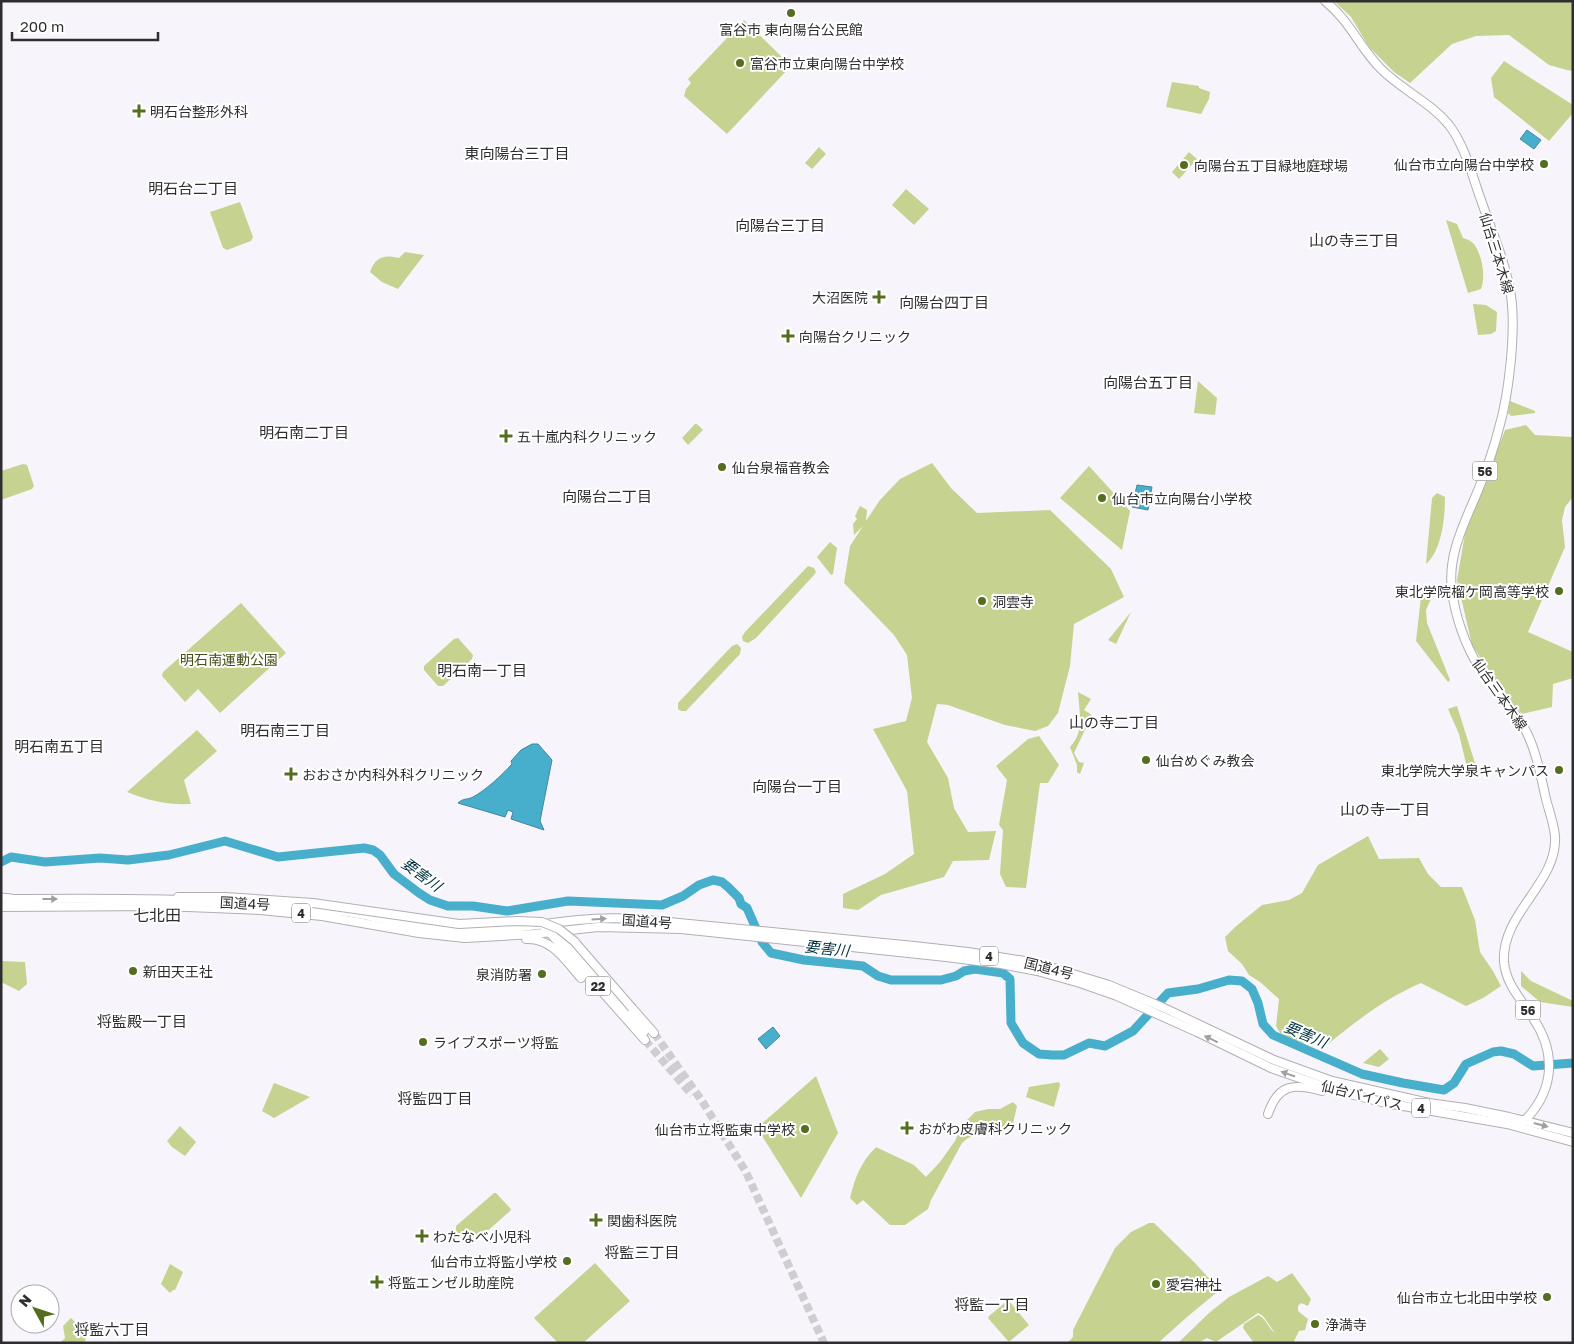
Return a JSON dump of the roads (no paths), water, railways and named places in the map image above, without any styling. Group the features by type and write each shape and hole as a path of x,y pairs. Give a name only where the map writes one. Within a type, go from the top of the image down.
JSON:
{"main road":[{"name":"仙台三本木線","path":"1325,1 1348,23 1382,70 1435,110 1452,129 1466,157 1476,184 1506,271 1511,296 1512,334 1506,396 1501,422 1480,485 1457,543 1451,572 1451,583 1456,610 1468,647 1479,667 1519,720 1533,748 1554,831 1555,846 1551,860 1511,928 1504,951 1507,976 1511,986 1540,1029 1549,1057 1550,1070 1543,1094 1518,1126"},
{"name":"22","path":"154,899 194,896 313,902 459,924 517,921 542,922 559,930 574,941 632,1008 649,1037 554,932 547,924"},
{"name":"国道4号","path":"4,899 154,899 255,903 324,909 450,930 477,930 605,918 638,919 748,934"},
{"name":"国道4号","path":"1,907 210,907 322,916 420,933 465,938 598,927 681,929 763,935 946,956 1037,971 1146,1004 1272,1064"},
{"path":"502,936 510,939 532,938 546,943 560,953 581,978"},
{"name":"仙台バイパス","path":"1272,1064 1334,1090 1380,1102 1518,1126 1573,1142"},
{"name":"仙台バイパス","path":"1272,1064 1358,1088 1524,1120 1573,1134"},
{"path":"1268,1114 1275,1098 1281,1091 1287,1088 1301,1086 1323,1091 1334,1090"}],"water":[{"path":"1527,130 1541,140 1534,149 1520,139"},
{"path":"1137,485 1152,487 1148,510 1132,507"},
{"path":"532,744 538,744 552,760 540,821 544,830 511,819 513,812 508,810 505,817 458,803 478,794 512,764 511,761 521,750"},
{"path":"773,1027 780,1036 766,1049 758,1039"}],"waterway":[{"name":"要害川","path":"1,862 11,857 45,862 100,858 128,860 169,855 225,841 278,857 364,848 373,850 380,855 394,874 430,900 448,906 473,906 507,911 568,901 662,905 683,896 699,885 713,880 722,882 739,898 741,904 747,908 762,942 771,953 804,960 863,966 878,976 891,980 941,980 975,969 1003,973 1010,979 1011,1023 1023,1043 1039,1054 1064,1055 1089,1043 1105,1046 1133,1031 1168,993 1198,989 1229,980 1242,981 1252,989 1258,1003 1263,1024 1273,1035 1362,1074 1444,1090 1454,1083 1466,1064 1493,1052 1501,1051 1514,1054 1533,1066 1573,1063"}],"tunnel":[{"path":"654,1033 702,1101 746,1172 824,1343"},
{"path":"645,1040 692,1095"}],"place":[{"name":"富谷市 東向陽台公民館","path":"791,13"},
{"name":"富谷市立東向陽台中学校","path":"740,63"},
{"name":"明石台整形外科","path":"139,111"},
{"name":"仙台市立向陽台中学校","path":"1544,164"},
{"name":"向陽台五丁目緑地庭球場","path":"1184,165"},
{"name":"大沼医院","path":"879,297"},
{"name":"向陽台クリニック","path":"788,336"},
{"name":"五十嵐内科クリニック","path":"506,436"},
{"name":"仙台泉福音教会","path":"722,467"},
{"name":"仙台市立向陽台小学校","path":"1102,498"},
{"name":"東北学院榴ケ岡高等学校","path":"1559,591"},
{"name":"洞雲寺","path":"982,601"},
{"name":"仙台めぐみ教会","path":"1146,760"},
{"name":"東北学院大学泉キャンパス","path":"1559,770"},
{"name":"おおさか内科外科クリニック","path":"291,774"},
{"name":"新田天王社","path":"133,971"},
{"name":"泉消防署","path":"542,974"},
{"name":"ライブスポーツ将監","path":"423,1042"},
{"name":"おがわ皮膚科クリニック","path":"907,1128"},
{"name":"仙台市立将監東中学校","path":"805,1129"},
{"name":"関歯科医院","path":"596,1220"},
{"name":"わたなべ小児科","path":"422,1236"},
{"name":"仙台市立将監小学校","path":"567,1261"},
{"name":"将監エンゼル助産院","path":"377,1282"},
{"name":"愛宕神社","path":"1156,1284"},
{"name":"仙台市立七北田中学校","path":"1547,1297"},
{"name":"浄満寺","path":"1315,1324"}],"district":[{"name":"東向陽台三丁目","path":"517,153"},
{"name":"明石台二丁目","path":"193,188"},
{"name":"向陽台三丁目","path":"780,225"},
{"name":"山の寺三丁目","path":"1354,240"},
{"name":"向陽台四丁目","path":"944,302"},
{"name":"向陽台五丁目","path":"1148,382"},
{"name":"明石南二丁目","path":"304,432"},
{"name":"向陽台二丁目","path":"607,496"},
{"name":"明石南一丁目","path":"482,670"},
{"name":"山の寺二丁目","path":"1114,722"},
{"name":"明石南三丁目","path":"285,730"},
{"name":"明石南五丁目","path":"59,746"},
{"name":"向陽台一丁目","path":"797,786"},
{"name":"山の寺一丁目","path":"1385,809"},
{"name":"七北田","path":"157,915"},
{"name":"将監殿一丁目","path":"142,1021"},
{"name":"将監四丁目","path":"435,1098"},
{"name":"将監三丁目","path":"642,1252"},
{"name":"将監一丁目","path":"992,1304"},
{"name":"将監六丁目","path":"112,1329"}],"park label":[{"name":"明石南運動公園","path":"229,659"}]}
